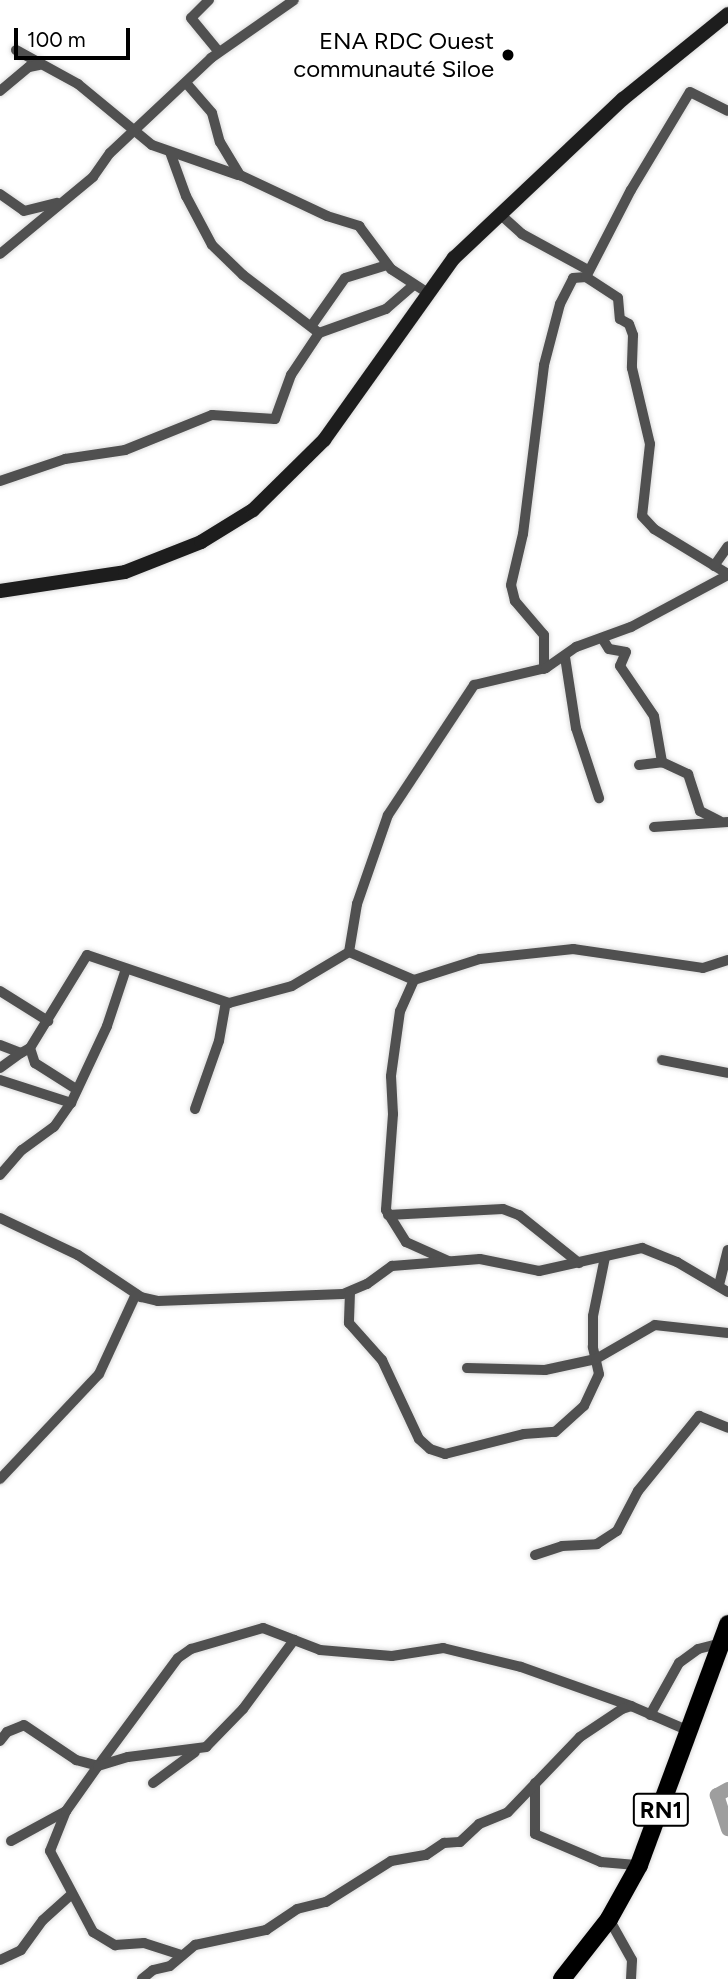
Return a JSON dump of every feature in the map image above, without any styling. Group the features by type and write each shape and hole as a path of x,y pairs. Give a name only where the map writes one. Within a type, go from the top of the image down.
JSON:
{"highway":[{"name":"RN1","path":"562,1979 609,1919 639,1865 728,1624"}],"main road":[{"path":"0,591 125,572 201,542 253,510 324,440 454,258 623,99 728,14"}],"street":[{"path":"209,0 191,18 219,52"},
{"path":"0,254 93,177 135,130 219,52 295,0"},
{"path":"16,50 39,65 78,83 152,145 240,175 327,216 359,226 387,265 428,293"},
{"path":"0,91 29,67 39,65"},
{"path":"187,84 212,113 220,142 240,175"},
{"path":"544,669 544,635 516,601 511,586 523,534 544,365 560,304 573,278 587,274 690,92 728,111"},
{"path":"170,152 198,223 218,251 264,293 315,329"},
{"path":"0,194 24,211 60,203"},
{"path":"500,215 522,234 587,274 618,298 620,319 629,324 633,335 632,368 650,444 642,516 654,529 728,575"},
{"path":"0,246 12,246"},
{"path":"0,481 65,459 125,450 205,416 275,419 291,375 345,278 387,265"},
{"path":"315,329 386,309 414,285"},
{"path":"714,566 728,546"},
{"path":"349,952 353,916 388,815 467,693 481,682 544,669 576,647 602,638 728,575"},
{"path":"602,638 611,650 626,652 620,666 654,716 662,762"},
{"path":"565,657 576,728 599,798"},
{"path":"639,765 662,762 689,775 700,811 724,822"},
{"path":"654,827 724,822"},
{"path":"349,952 414,980 480,959 573,949 703,968 728,960"},
{"path":"0,1068 26,1051 48,1021 85,955 226,1003 292,986 349,952"},
{"path":"0,1175 22,1150 54,1127 71,1103 107,1026 126,969"},
{"path":"414,980 400,1011 391,1076 388,1215 406,1242 451,1262"},
{"path":"0,991 48,1021"},
{"path":"195,1109 219,1041 226,1003"},
{"path":"0,1045 26,1051 35,1063 76,1088"},
{"path":"662,1060 728,1073"},
{"path":"0,1080 71,1103"},
{"path":"388,1215 503,1209 519,1215 579,1264"},
{"path":"0,1218 85,1259 136,1294 158,1301 350,1292 387,1267 480,1259 531,1272 579,1264 634,1249 649,1250 728,1292"},
{"path":"719,1285 728,1250"},
{"path":"350,1292 349,1323 382,1360 419,1439 441,1454 560,1430 592,1394 600,1367 596,1359 594,1294 605,1257"},
{"path":"0,1479 99,1374 136,1294"},
{"path":"467,1368 545,1370 596,1359 655,1325 728,1333"},
{"path":"536,1555 562,1546 597,1544 617,1531 638,1491 699,1416 728,1428"},
{"path":"181,1955 144,1943 115,1945 98,1937 72,1894 49,1846 65,1811 185,1653 263,1628 320,1650 392,1656 443,1648 521,1667 552,1682 604,1693 689,1731"},
{"path":"153,1783 196,1752 206,1748 243,1709 294,1640"},
{"path":"650,1715 665,1681 679,1663 698,1649 722,1643"},
{"path":"142,1979 198,1944 269,1929 298,1909 330,1900 391,1861 426,1855 444,1843 460,1842 479,1824 502,1817 580,1737 631,1706"},
{"path":"0,1741 7,1732 24,1725 76,1760 98,1766 128,1757 196,1752"},
{"path":"535,1783 535,1834 601,1862 639,1865"},
{"path":"11,1841 42,1820 65,1811"},
{"path":"0,1960 21,1950 43,1920 72,1894"},
{"path":"609,1919 632,1960 631,1979"}],"waterway":[{"path":"728,1789 717,1795 728,1829"}],"place":[{"name":"ENA RDC Ouest communauté Siloe","path":"508,55"}]}
